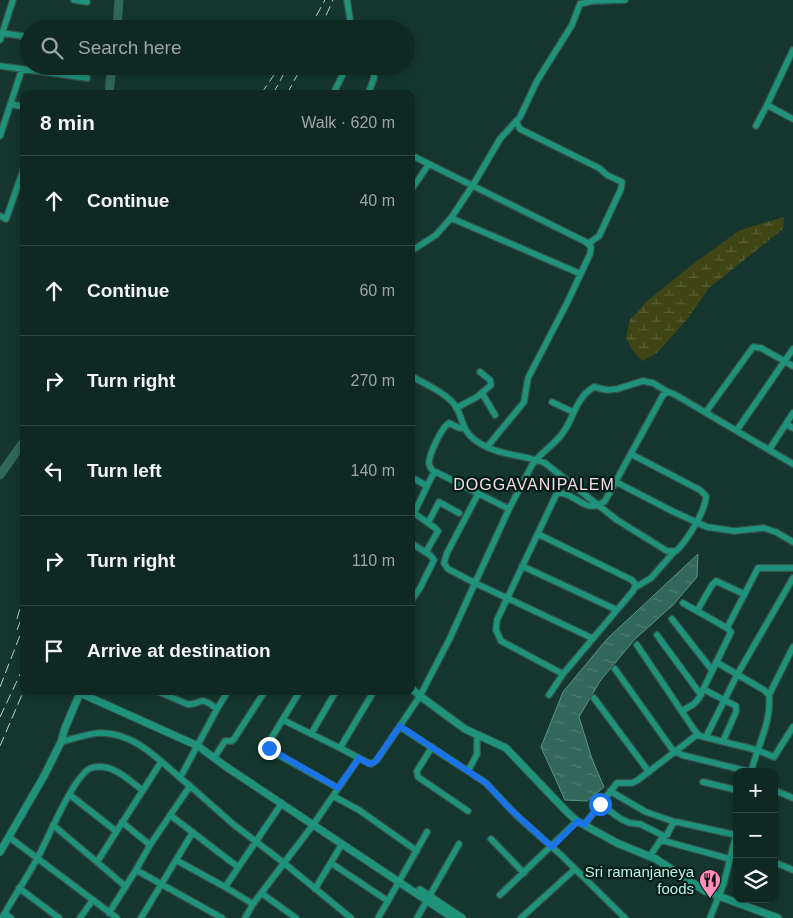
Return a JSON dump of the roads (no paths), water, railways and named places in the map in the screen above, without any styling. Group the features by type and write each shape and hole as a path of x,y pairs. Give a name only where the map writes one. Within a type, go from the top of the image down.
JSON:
{"street":[{"path":"0,40 13,0"},
{"path":"74,0 87,2"},
{"path":"347,0 350,20"},
{"path":"415,248 436,235 451,218 473,186 494,148 516,121 537,82 572,25 580,4 592,1 625,0"},
{"path":"2,32 20,35"},
{"path":"756,126 768,105 793,50"},
{"path":"0,66 20,69"},
{"path":"0,136 20,75"},
{"path":"65,75 87,78"},
{"path":"335,90 342,75"},
{"path":"370,90 374,75"},
{"path":"11,104 20,106"},
{"path":"768,105 793,119"},
{"path":"516,121 520,129 599,168 607,175 622,182 621,189 599,236 589,243"},
{"path":"415,157 589,243 591,250 581,274 528,378 524,402 488,447"},
{"path":"415,184 429,164"},
{"path":"0,216 6,219 20,179"},
{"path":"451,218 581,274"},
{"path":"706,412 754,347 760,348 793,366"},
{"path":"737,430 793,348"},
{"path":"456,408 482,393 492,383 480,372"},
{"path":"415,378 444,396 456,408 464,428 474,439 502,453 536,459 552,466 597,506 667,551 674,552"},
{"path":"283,720 369,764 375,762 420,696 450,638 509,509 536,459 561,435 579,400 594,387 607,390 643,381 653,383 793,464"},
{"path":"563,674 501,641 497,634 496,625 507,597 554,498 559,493 566,494 587,506 597,506 606,501 661,397 668,392"},
{"path":"482,393 495,414"},
{"path":"552,402 573,412"},
{"path":"769,450 793,413"},
{"path":"435,473 429,459 443,428 448,423 464,428"},
{"path":"786,424 793,428"},
{"path":"548,695 592,638 636,587 651,578 684,543 706,502 705,494 631,454"},
{"path":"415,508 435,473"},
{"path":"435,473 441,473 509,509"},
{"path":"415,479 427,486"},
{"path":"616,482 714,529 734,531 758,528 769,529 793,542"},
{"path":"478,494 447,553 444,563 448,569 592,638"},
{"path":"428,523 439,502 459,513"},
{"path":"415,513 438,531 426,552"},
{"path":"538,534 632,580 635,582 636,587"},
{"path":"415,545 432,557 434,562 415,594"},
{"path":"522,566 617,610"},
{"path":"727,628 759,567 793,568"},
{"path":"706,737 737,675 793,578"},
{"path":"697,611 716,581 744,594"},
{"path":"682,711 694,704 702,692 731,634 727,628 683,603"},
{"path":"672,619 712,670"},
{"path":"657,635 702,692 734,704 736,709 723,741"},
{"path":"637,645 698,734 757,750 775,757 793,727"},
{"path":"615,669 664,740 675,752 751,772 766,726 769,695 793,647"},
{"path":"716,662 764,690 769,695"},
{"path":"415,692 455,722 477,735 499,743 506,748 567,812 581,823 623,846 650,856 692,883 719,897 778,918"},
{"path":"0,852 61,742 80,695"},
{"path":"88,695 198,746 225,766 314,823 342,844 400,880"},
{"path":"166,695 190,705 199,700 204,700 217,709"},
{"path":"180,778 226,695"},
{"path":"216,755 226,741 234,739 262,695"},
{"path":"298,695 269,742 270,750 338,788"},
{"path":"311,734 334,695"},
{"path":"340,748 372,695"},
{"path":"594,698 649,772"},
{"path":"400,726 486,783 508,807 625,918"},
{"path":"61,742 99,734 116,735 133,741 351,918"},
{"path":"500,895 581,823 617,783 632,783 698,734"},
{"path":"468,771 477,754 477,735"},
{"path":"198,746 204,747 314,823 429,899 462,918"},
{"path":"432,748 417,771 418,777 468,811"},
{"path":"245,918 253,904 314,823 359,758"},
{"path":"97,862 161,762"},
{"path":"11,918 3,916 37,858 53,824 84,773 96,767 118,772 142,790"},
{"path":"703,782 733,789"},
{"path":"109,913 150,845 190,786"},
{"path":"610,791 646,812 675,822 733,832"},
{"path":"778,792 793,798"},
{"path":"70,794 116,831"},
{"path":"333,796 359,810 417,851"},
{"path":"225,887 282,803"},
{"path":"600,804 628,822 640,824 662,838 730,859"},
{"path":"170,815 238,867"},
{"path":"122,822 150,845"},
{"path":"650,856 675,822"},
{"path":"53,824 125,886"},
{"path":"141,918 193,832"},
{"path":"378,918 427,832"},
{"path":"9,837 117,918"},
{"path":"491,839 524,873"},
{"path":"315,889 342,844"},
{"path":"418,918 459,844"},
{"path":"710,918 719,897 733,850"},
{"path":"176,860 253,904"},
{"path":"331,863 388,901"},
{"path":"778,864 793,870"},
{"path":"521,918 575,869"},
{"path":"136,870 222,918"},
{"path":"19,888 59,918"},
{"path":"261,893 296,918"},
{"path":"429,899 453,918"},
{"path":"80,918 92,901"}],"water":[{"path":"698,554 697,577 673,605 635,639 600,681 579,717 592,759 604,787 587,801 565,800 541,747 563,692 607,639"}],"waterway":[{"path":"118,20 119,0"},
{"path":"109,90 111,75"},
{"path":"0,475 20,447"}],"railway":[{"path":"314,20 325,0"},
{"path":"324,20 333,0"},
{"path":"264,90 274,75"},
{"path":"275,90 283,75"},
{"path":"289,90 297,75"},
{"path":"17,619 20,608"},
{"path":"17,630 20,622"},
{"path":"0,687 20,635"},
{"path":"0,717 20,674"},
{"path":"0,746 22,695"}],"place":[{"name":"Sri ramanjaneya foods","path":"710,899"}],"district":[{"name":"DOGGAVANIPALEM","path":"534,484"}]}
